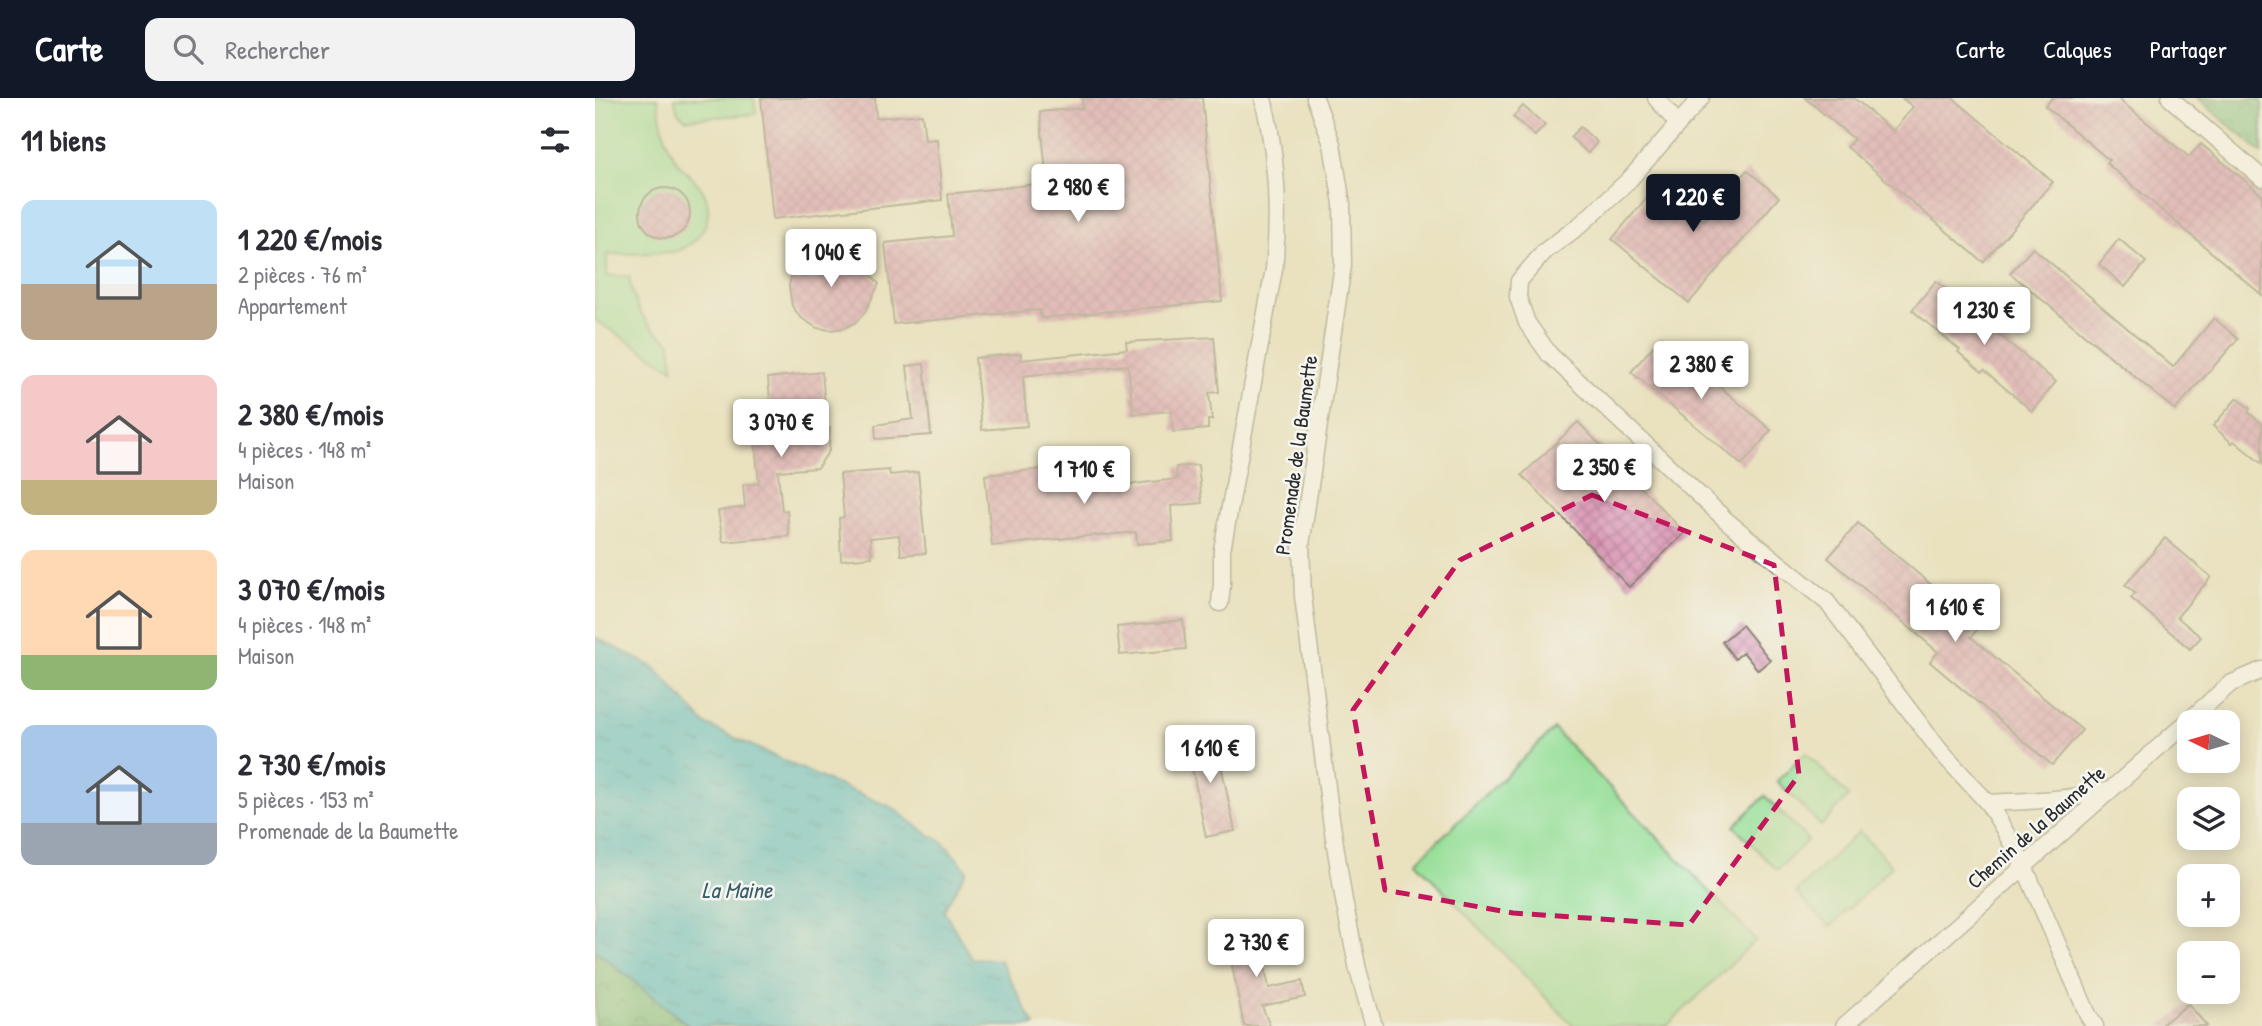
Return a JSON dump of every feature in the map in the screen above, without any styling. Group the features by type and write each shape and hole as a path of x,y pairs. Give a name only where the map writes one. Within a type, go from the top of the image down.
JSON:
{"street":[{"path":"1220,603 1222,550 1274,269 1277,240 1277,173 1263,98"},
{"name":"Promenade de la Baumette","path":"1315,98 1332,144 1342,204 1343,265 1301,545 1303,596 1344,901 1357,970 1374,1026"},
{"path":"1656,98 1678,124"},
{"path":"1701,98 1630,179 1579,226 1545,251 1519,281 1518,297 1527,323 1549,354 1728,522 1827,602 1941,752 1987,803 2024,866 2095,1026"},
{"path":"2170,98 2262,178"},
{"name":"Chemin de la Baumette","path":"1844,1026 2230,684 2262,670"},
{"path":"1987,803 2081,797 2110,790"}],"highlighted area":[{"path":"1592,495 1774,565 1799,775 1689,925 1513,913 1385,890 1353,710 1460,560"}],"green space":[{"path":"595,98 658,98 668,146 679,164 704,193 707,221 692,243 675,252 607,255 607,276 629,276 642,315 654,330 671,342 673,369 595,320","holes":["664,193 679,199 685,211 679,227 664,233 650,226 646,211 648,203 654,197"]},
{"path":"674,98 754,98 756,114 686,119 678,113"},
{"path":"2197,98 2262,100 2262,153"},
{"path":"1554,729 1756,940 1667,1026 1573,1026 1416,862"},
{"path":"1806,753 1849,796 1821,826 1777,781"},
{"path":"1765,796 1808,840 1777,870 1734,826"},
{"path":"1859,831 1892,866 1830,927 1796,893"},
{"path":"595,950 689,1026 595,1026"}],"water":[{"name":"La Maine","path":"595,637 654,667 705,724 891,807 944,843 967,870 944,910 971,958 1000,960 1035,1026 689,1026 595,950"}],"building":[{"path":"761,98 875,98 876,118 922,114 925,140 937,139 942,200 773,219"},
{"path":"1082,98 1202,98 1222,301 1041,318 1040,310 894,324 885,243 952,236 948,194 1047,183 1040,112 1083,108"},
{"path":"1805,98 1854,98 1893,131 1913,107 1902,98 1953,98 2053,182 1983,262 1847,147 1854,139"},
{"path":"2052,98 2117,98 2189,157 2201,144 2262,195 2262,295 2106,163 2109,160 2045,106"},
{"path":"1523,106 1545,125 1535,136 1513,117"},
{"path":"1580,127 1597,142 1588,153 1570,137"},
{"path":"1747,170 1779,197 1689,303 1612,239 1659,183 1704,221"},
{"path":"665,188 683,195 690,213 683,231 665,238 647,231 640,213 647,195"},
{"path":"2119,239 2146,262 2125,287 2099,264"},
{"path":"830,247 855,256 879,284 865,312 856,322 844,328 830,330 817,328 800,317 792,306 789,286 792,272 800,261 817,250"},
{"path":"2033,248 2173,367 2214,318 2238,339 2175,410 2010,273"},
{"path":"1936,281 1954,296 1950,301 1970,318 1974,314 2056,382 2032,411 1984,370 1982,372 1958,352 1960,350 1912,310"},
{"path":"1214,337 1219,392 1209,393 1212,420 1208,420 1208,429 1173,432 1171,411 1133,414 1128,365 1023,376 1027,426 982,430 975,358 1021,353 1021,360 1127,349 1126,342"},
{"path":"1661,337 1771,430 1742,465 1631,372"},
{"path":"924,364 931,435 876,439 875,425 913,419 907,366"},
{"path":"822,372 827,428 830,428 829,451 817,468 778,471 782,511 787,510 789,536 723,542 718,511 745,507 743,485 759,483 755,443 796,438 795,410 771,412 768,378"},
{"path":"2237,398 2262,424 2262,464 2213,426"},
{"path":"1578,422 1685,533 1629,587 1522,475"},
{"path":"1198,465 1202,503 1171,506 1173,541 1137,544 1136,532 992,546 985,475 1071,466 1072,478 1105,474 1107,487 1177,479 1176,467"},
{"path":"889,470 890,475 918,472 926,553 901,555 899,535 870,538 872,557 841,560 839,518 844,517 840,474"},
{"path":"1858,523 1980,626 1971,637 2082,730 2052,765 1930,662 1938,652 1828,558"},
{"path":"2165,538 2211,577 2177,617 2201,637 2190,649 2131,598 2135,593 2125,585"},
{"path":"1183,620 1186,649 1120,655 1117,627"},
{"path":"1742,625 1770,660 1758,670 1743,652 1735,659 1722,642"},
{"path":"1214,732 1235,831 1206,837 1186,738"},
{"path":"1257,929 1269,988 1302,981 1305,997 1262,1006 1270,1026 1244,1026 1226,935"},
{"path":"2188,1004 2207,1026 2160,1026"}]}
